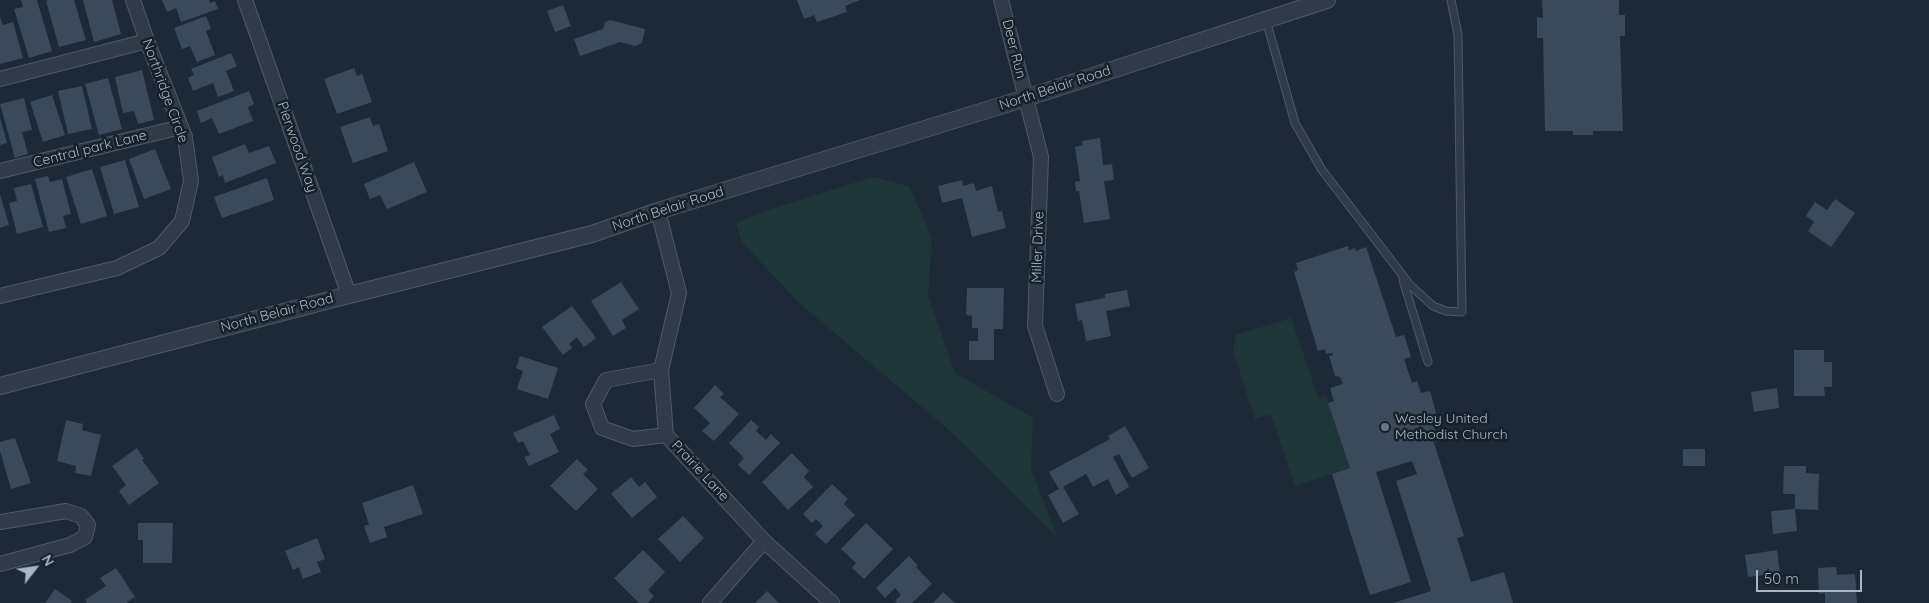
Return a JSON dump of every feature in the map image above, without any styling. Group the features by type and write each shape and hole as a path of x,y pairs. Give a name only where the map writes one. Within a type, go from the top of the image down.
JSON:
{"street":[{"name":"Northridge Circle","path":"0,296 117,268 159,248 182,220 191,181 185,137 147,41 134,0"},
{"name":"Pierwood Way","path":"245,0 349,295"},
{"name":"Deer Run","path":"1001,0 1026,98"},
{"name":"North Belair Road","path":"0,386 592,234 658,211 1026,98 1327,0"},
{"path":"0,80 147,41"},
{"name":"Miller Drive","path":"1026,98 1041,158 1035,326 1057,394"},
{"name":"Central park Lane","path":"0,171 181,127"},
{"name":"Prairie Lane","path":"658,211 679,293 661,370 666,434 764,541 832,603"},
{"path":"661,370 606,380 593,404 602,428 633,439 666,434"},
{"path":"0,522 66,511 80,516 88,525 85,536 70,546 0,564"},
{"path":"710,603 764,541"}],"lane":[{"path":"1266,20 1295,123 1306,144 1336,190 1410,285 1433,306 1462,312 1458,35 1451,0"},
{"path":"1402,275 1428,362"}],"green space":[{"path":"873,177 909,186 932,237 928,295 955,373 1033,418 1031,469 1058,538 949,430 798,302 741,241 736,223 762,212"},
{"path":"1291,318 1318,397 1326,395 1350,468 1295,486 1271,414 1255,419 1233,351 1236,335"}],"building":[{"path":"21,0 37,0 52,51 29,58 14,9 23,7"},
{"path":"74,0 86,40 59,47 46,1"},
{"path":"83,0 112,0 121,34 94,42"},
{"path":"162,0 209,0 210,3 215,1 218,9 181,22 176,8 167,12"},
{"path":"797,0 860,0 845,6 847,12 817,22 814,15 804,19"},
{"path":"1542,0 1619,0 1619,15 1625,15 1625,36 1620,36 1623,131 1593,131 1593,135 1573,135 1573,131 1545,131 1543,38 1537,38 1537,17 1543,18"},
{"path":"563,5 571,26 555,32 547,11"},
{"path":"206,16 211,29 206,31 215,55 197,62 190,46 182,49 174,28"},
{"path":"0,17 3,25 13,22 23,58 0,64"},
{"path":"610,20 645,29 642,43 635,46 620,42 580,56 574,39 603,29 605,22"},
{"path":"231,53 237,66 226,71 234,91 218,97 213,83 193,91 188,78 194,75 191,69"},
{"path":"354,68 357,76 362,74 372,102 337,114 324,79"},
{"path":"142,70 154,120 138,124 134,111 123,113 115,77"},
{"path":"108,78 122,129 99,135 85,84"},
{"path":"82,86 92,129 68,134 58,91"},
{"path":"249,91 254,104 248,107 253,121 219,134 212,118 201,123 197,111"},
{"path":"52,95 65,135 43,142 30,102"},
{"path":"24,98 32,130 22,132 28,154 15,158 0,104"},
{"path":"370,117 373,126 379,124 388,151 353,163 340,127"},
{"path":"0,118 7,143 0,145"},
{"path":"1100,138 1103,165 1112,164 1114,180 1104,181 1110,219 1084,223 1079,191 1076,191 1075,182 1080,181 1075,147 1083,145 1082,141"},
{"path":"245,144 249,153 269,146 276,163 225,183 223,175 219,177 212,157"},
{"path":"155,149 171,189 144,199 129,159"},
{"path":"125,160 139,207 114,214 100,167"},
{"path":"414,162 427,192 387,209 380,195 370,199 364,184"},
{"path":"92,169 107,216 81,224 66,177"},
{"path":"48,176 50,182 62,179 71,214 63,216 66,228 49,232 35,179"},
{"path":"267,178 274,200 222,218 214,197"},
{"path":"962,180 963,186 974,183 976,191 992,186 998,212 1002,211 1006,228 972,237 962,198 942,203 938,186"},
{"path":"31,184 43,227 17,234 9,203 17,201 14,188"},
{"path":"0,194 9,225 0,228"},
{"path":"1835,199 1855,213 1831,247 1808,231 1814,222 1806,216 1815,202 1827,210"},
{"name":"Wesley United Methodist Church","path":"1348,246 1349,250 1355,248 1356,251 1366,247 1396,337 1404,335 1411,357 1404,359 1412,383 1417,381 1421,393 1430,391 1437,416 1431,419 1437,435 1432,437 1464,536 1457,538 1471,582 1504,572 1513,603 1393,603 1431,591 1396,481 1417,474 1412,461 1376,472 1411,582 1370,595 1332,474 1350,468 1328,403 1334,401 1330,388 1343,384 1340,377 1335,376 1329,356 1333,355 1332,353 1326,354 1325,349 1318,351 1294,272 1298,270 1296,263"},
{"path":"621,282 639,309 622,320 626,328 613,336 591,301"},
{"path":"967,288 1004,288 1003,329 994,329 994,360 969,360 969,341 978,341 978,328 972,328 972,316 966,315"},
{"path":"1127,290 1130,306 1106,311 1111,336 1086,341 1082,320 1078,321 1075,304 1105,298 1105,294"},
{"path":"572,306 596,338 584,347 577,337 569,344 572,348 563,355 542,327"},
{"path":"1794,350 1824,350 1824,362 1832,362 1832,387 1824,387 1825,396 1794,396"},
{"path":"520,356 558,368 548,399 517,389 523,371 516,368"},
{"path":"715,385 724,394 720,397 739,414 714,441 702,431 710,423 694,408"},
{"path":"1777,388 1779,408 1754,412 1751,392"},
{"path":"554,415 560,429 550,434 559,452 529,466 524,457 530,455 523,441 518,443 513,433"},
{"path":"66,420 83,424 82,430 101,435 91,476 75,473 76,466 57,461"},
{"path":"751,420 759,427 756,431 766,440 771,434 780,443 749,475 738,465 744,458 729,443"},
{"path":"1125,426 1149,468 1132,478 1119,454 1113,457 1129,487 1116,495 1108,479 1093,487 1086,474 1063,487 1079,514 1063,523 1048,495 1059,489 1049,472 1110,439 1108,436"},
{"path":"15,438 31,483 11,489 0,451 0,442"},
{"path":"137,448 144,459 142,460 159,483 129,505 119,491 126,485 112,466"},
{"path":"1683,449 1705,449 1705,466 1683,466"},
{"path":"792,453 809,471 804,477 813,487 788,510 762,482"},
{"path":"577,459 588,470 583,474 598,489 576,511 550,486"},
{"path":"1784,466 1806,466 1806,473 1819,474 1818,510 1795,509 1795,494 1783,494"},
{"path":"631,477 639,487 645,482 657,497 632,518 611,494"},
{"path":"832,484 848,499 844,504 855,515 826,544 815,534 823,526 816,519 812,523 803,514"},
{"path":"413,485 423,514 384,527 387,537 370,543 364,526 369,524 362,503"},
{"path":"1795,509 1797,531 1773,534 1771,511"},
{"path":"683,516 704,538 680,562 658,539"},
{"path":"138,523 173,523 172,563 143,563 143,540 138,540"},
{"path":"866,523 893,549 864,579 852,568 856,563 841,549"},
{"path":"317,538 325,559 317,562 321,572 303,579 299,567 293,570 285,551"},
{"path":"643,550 665,572 648,590 654,596 648,603 639,603 614,578"},
{"path":"1777,550 1780,573 1748,577 1745,555"},
{"path":"909,556 918,566 916,567 932,584 912,603 897,603 895,601 901,595 895,588 885,598 876,588"},
{"path":"1836,567 1837,575 1855,574 1857,603 1825,603 1825,593 1819,594 1818,568"},
{"path":"116,568 135,597 128,603 87,603 85,600 106,586 100,578"},
{"path":"55,589 72,601 70,603 45,603"},
{"path":"767,591 779,603 755,603"},
{"path":"943,592 955,603 933,603"}],"place":[{"name":"Wesley United Methodist Church","path":"1385,427"}]}
